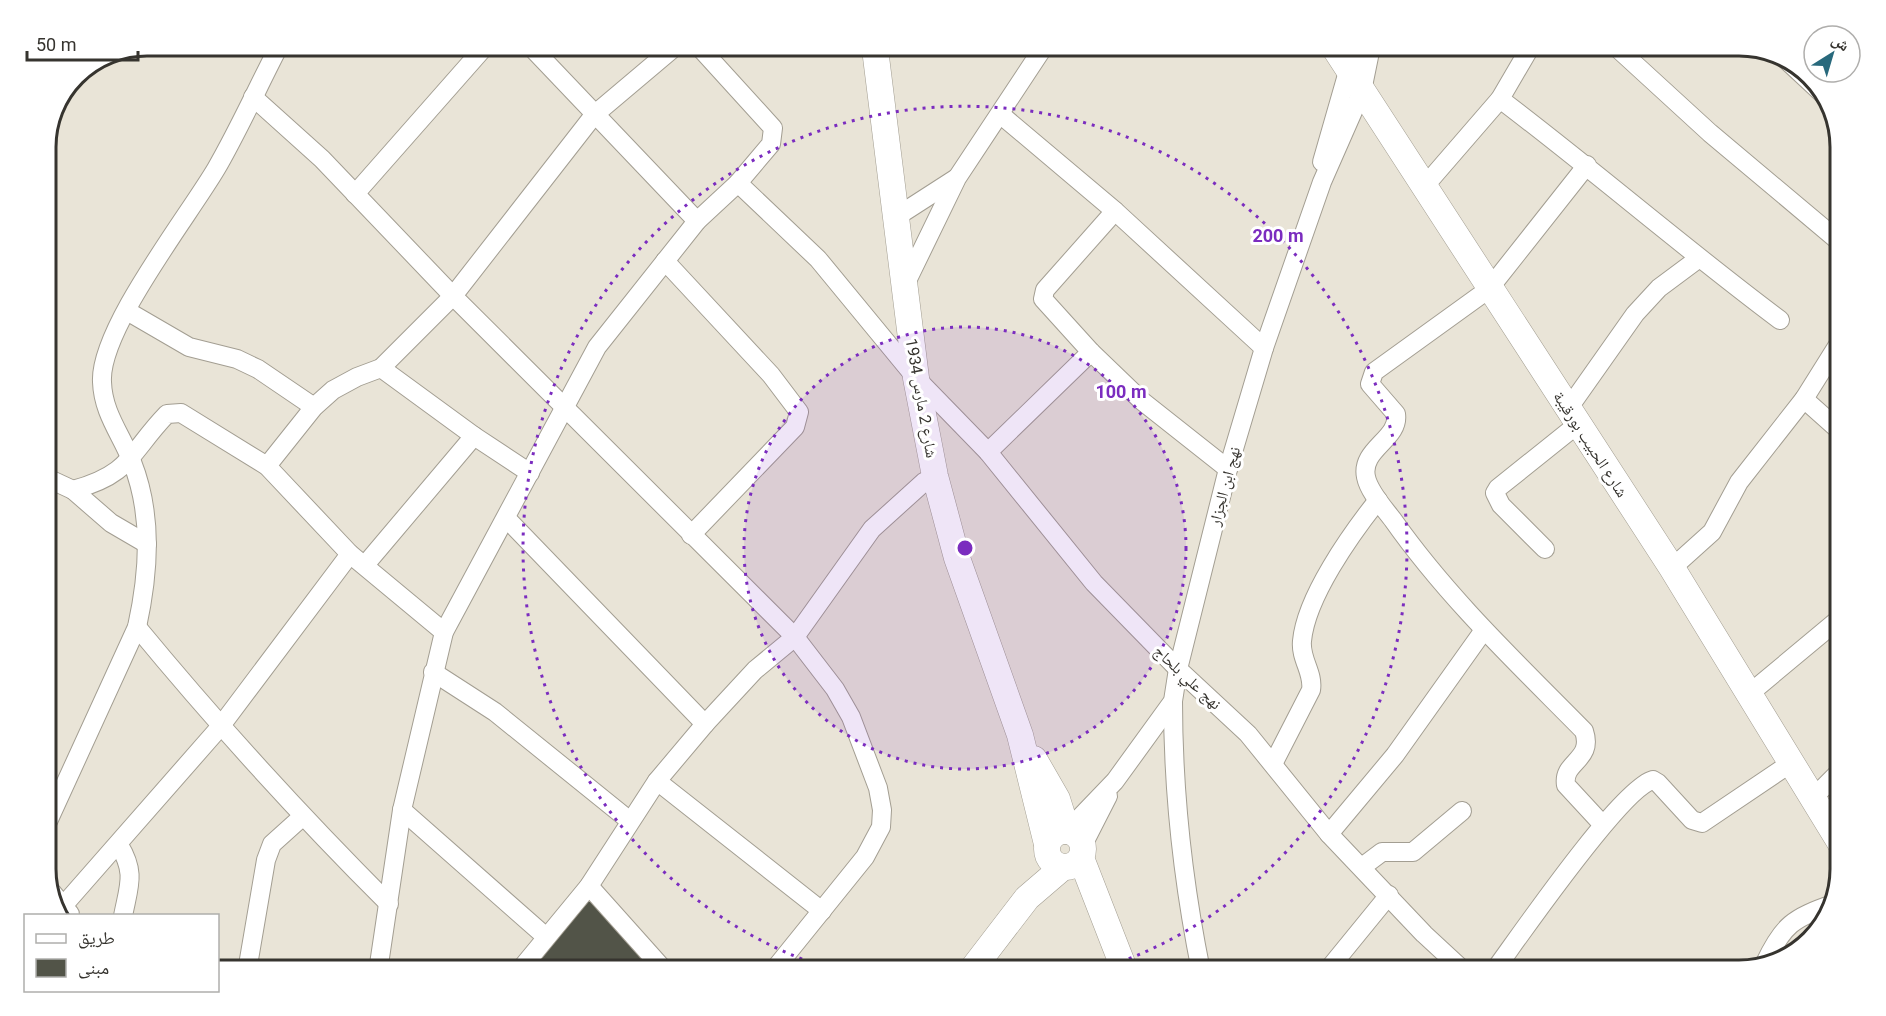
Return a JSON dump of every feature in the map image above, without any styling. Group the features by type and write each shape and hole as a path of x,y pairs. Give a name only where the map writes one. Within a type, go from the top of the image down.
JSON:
{"street":[{"path":"56,804 137,627 147,543 147,524 142,493 131,460 108,416 101,382 103,359 127,311 216,168 274,56"},
{"path":"355,194 477,56"},
{"path":"540,56 594,116 697,221"},
{"path":"267,466 314,407 333,390 357,377 381,368 453,296 594,116 664,56"},
{"path":"380,960 402,810 444,632 507,519 597,347 697,221 738,183 771,144 773,128 707,56"},
{"name":"شارع 2 مارس 1934","path":"876,56 916,378 935,476 957,558 1020,735 1057,799 1065,852 1119,960"},
{"path":"904,286 957,178 1038,56"},
{"name":"نهج ابن الجزار","path":"1065,852 1173,701 1178,669 1228,469 1264,348 1322,182 1362,91 1369,56"},
{"path":"1423,188 1500,99 1525,56"},
{"path":"1626,56 1710,133 1830,234"},
{"name":"نهج ابن الجزار","path":"1322,182 1323,157 1352,58"},
{"name":"شارع الحبيب بورقيبة","path":"1352,58 1362,91 1672,568 1830,826"},
{"path":"253,97 322,159 453,296 795,637 835,689 851,717 878,789 882,810 880,827 875,842 782,960"},
{"path":"1500,99 1587,165 1698,259 1780,320"},
{"path":"999,114 1115,211 1264,348"},
{"path":"1587,165 1489,289 1378,367 1370,378 1370,384 1396,414 1397,419 1394,428 1368,458 1365,468 1366,479 1378,500 1433,576 1584,731 1588,745 1567,774 1566,785 1603,825"},
{"path":"896,218 957,178"},
{"name":"نهج علي بلحاج","path":"738,183 818,259 916,378 988,452 1094,583 1178,669 1248,734 1274,764 1293,793 1329,834 1424,934 1452,960"},
{"path":"1115,211 1043,294 1046,304 1091,352 1169,424 1228,469"},
{"path":"1545,549 1501,505 1496,494 1504,483 1573,416 1635,314 1659,288 1698,259"},
{"path":"665,261 771,375 799,412 795,427 691,535"},
{"path":"127,311 182,344 237,359 258,369 314,407"},
{"path":"988,452 1091,352"},
{"path":"1672,568 1712,532 1739,482 1804,399 1830,358"},
{"path":"381,368 474,436 530,473"},
{"path":"1804,399 1830,422"},
{"path":"73,490 99,481 131,460 162,420 174,412 190,417 267,466 357,560 444,632"},
{"path":"67,911 119,845 220,727 357,560 474,436"},
{"path":"527,960 589,886 657,781 705,724 755,670 795,637 829,586 872,529 924,482 935,476"},
{"path":"56,482 73,490 111,523 147,543"},
{"path":"1274,764 1311,690 1312,683 1301,651 1307,620 1323,583 1353,532 1378,500"},
{"path":"507,519 705,724"},
{"path":"1749,694 1830,626"},
{"path":"137,627 220,727 302,817 389,904"},
{"path":"1329,834 1395,755 1484,630"},
{"path":"433,672 495,712 630,821"},
{"path":"1173,701 1173,766 1188,910 1199,960"},
{"path":"1502,960 1603,825 1641,785 1653,780 1658,783 1692,820 1702,823 1791,763"},
{"path":"657,781 822,911"},
{"path":"1813,798 1830,781"},
{"path":"402,810 545,936"},
{"path":"1362,867 1382,852 1413,852 1462,812"},
{"path":"249,960 266,860 272,844 302,817"},
{"path":"119,845 129,862 130,877 123,914"},
{"path":"979,960 1065,852"},
{"path":"589,886 655,960"},
{"path":"1336,960 1389,895"},
{"path":"1768,956 1774,944 1792,922 1802,915 1822,908"}],"building":[{"path":"600,900 652,960 539,960 588,902"}]}
